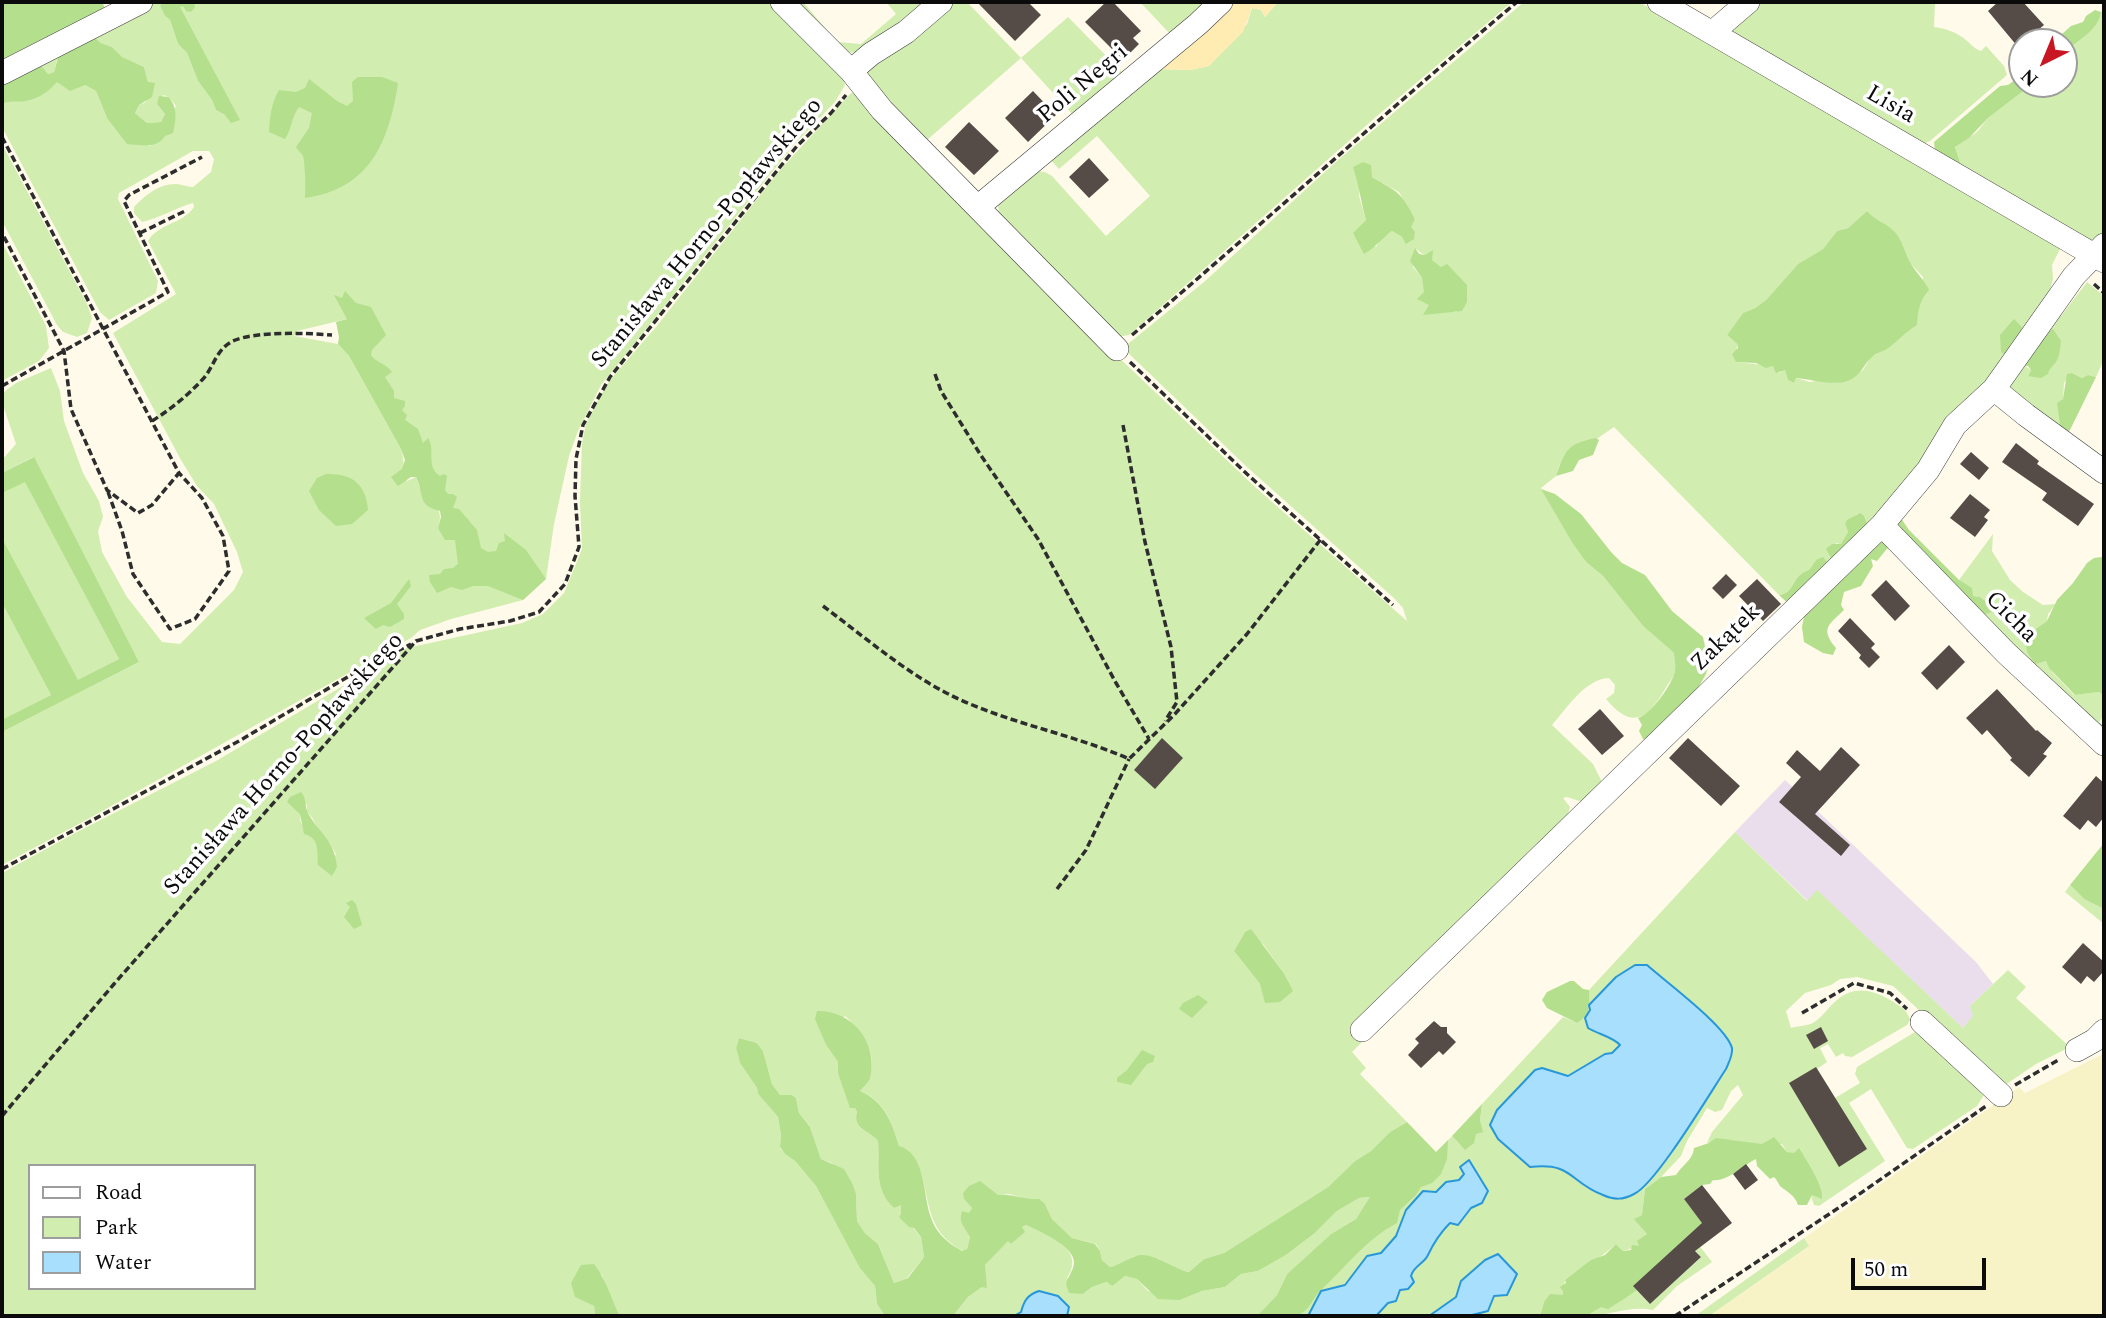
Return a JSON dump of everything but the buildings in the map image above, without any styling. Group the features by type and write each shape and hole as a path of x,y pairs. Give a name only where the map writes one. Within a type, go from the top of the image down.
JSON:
{"street":[{"path":"2,73 141,2"},
{"path":"782,2 851,71 882,110 979,206 1116,349"},
{"path":"851,71 941,2"},
{"name":"Poli Negri","path":"979,206 1221,2"},
{"name":"Lisia","path":"1660,2 2101,253"},
{"path":"1713,32 1748,2"},
{"name":"Zakątek","path":"1362,1030 1882,525 1928,470 1955,425 1994,389 2074,276 2101,253"},
{"path":"1994,389 2104,471"},
{"name":"Cicha","path":"1882,525 2006,653 2104,744"},
{"path":"1922,1022 2001,1095"},
{"path":"2077,1050 2095,1040 2104,1031"}],"path":[{"path":"1393,605 1247,474 1116,349 1250,235 1378,119 1517,2"},
{"name":"Stanisława Horno-Popławskiego","path":"2,1116 114,984 416,641 460,629 510,621 539,612 565,584 579,547 575,496 576,460 583,425 610,377 797,146 849,91 851,71"},
{"path":"2,137 179,472 202,498 223,536 229,571 195,619 170,629 133,574 122,531 107,490 71,409 64,351 2,233"},
{"path":"2,386 168,292 124,201 129,195 201,157"},
{"path":"140,233 187,210"},
{"path":"152,421 176,406 206,376 216,356 232,342 292,332 332,335"},
{"path":"935,374 941,391 980,454 1038,539 1149,739"},
{"path":"1123,425 1144,542 1171,647 1177,702 1163,726"},
{"path":"107,490 138,513 152,505 179,472"},
{"path":"1057,889 1086,850 1129,758 1163,726 1247,634 1321,538"},
{"path":"822,606 928,684 971,705 1093,743 1129,758"},
{"path":"2,869 228,747 351,675 416,641"},
{"path":"1802,1013 1854,984 1890,993 1922,1022"},
{"path":"1675,1316 1858,1195 2001,1095 2077,1050"}],"shaded area":[{"path":"1785,780 1976,962 1993,984 1970,1006 1974,1016 1963,1028 1817,891 1808,901 1735,832"},
{"path":"2103,1054 2104,1316 1709,1316 1808,1247 1804,1238 2019,1087 2025,1093"}],"green space":[{"path":"2,2 102,2 107,12 37,60 48,74 54,72 60,51 93,35 100,43 112,47 122,57 144,67 148,82 155,83 152,97 139,105 135,113 147,123 161,122 165,114 157,104 159,96 169,97 176,114 173,133 153,145 127,144 107,118 96,91 85,85 70,91 57,82 35,99 2,104"},
{"path":"153,2 162,2 160,6 170,20 178,44 187,53 198,81 216,110 225,115 177,2 777,2 842,76 845,85 835,102 793,146 601,385 569,456 554,524 546,579 523,600 420,630 411,638 2,865 2,732 139,662 33,457 2,473 2,460 16,444 3,405 4,392 16,383 51,368 60,391 64,421 83,473 99,501 103,517 98,531 102,552 127,597 162,642 180,644 234,590 243,572 237,552 214,504 197,486 181,460 113,333 176,294 148,241 194,207 193,203 142,222 134,213 134,207 158,188 176,184 193,187 211,172 214,159 209,151 193,151 119,193 118,199 158,281 156,293 109,320 100,312 2,127 2,104 35,99 47,92 57,81 85,85 96,91 107,118 150,146 176,106 169,97 163,95 157,104 165,114 161,122 147,123 135,113 139,105 146,102 148,82 144,67 121,57 112,47 100,44 93,35 57,60 54,72 48,74 37,60 38,57","holes":["347,319 454,520 438,528 439,511 423,493 416,477 407,481 401,449 349,356 338,344 294,336 297,331"]},
{"path":"162,2 194,2 195,7 191,12 186,11 183,6 180,7 240,120 231,123 225,115 216,110 198,81 187,53 178,44 170,20 160,6"},
{"path":"793,2 803,2 837,42 861,44 896,14 886,2 931,2 866,51 847,53"},
{"path":"947,2 967,2 1021,58 927,140 901,120 891,101 885,98 865,72"},
{"path":"1140,2 1214,2 1171,35"},
{"path":"1278,2 1512,2 1377,116 1129,335 1117,337 999,216 998,203 1035,171 1045,172 1052,176 1106,236 1150,196 1097,136 1059,169 1049,158 1157,69 1190,70 1209,66 1247,24 1252,8 1261,10 1265,17"},
{"path":"1524,2 1639,2 2048,233 2060,249 2052,265 2053,279 2045,308 2029,334 2014,320 2008,358 1936,442 1869,530 1857,514 1845,524 1848,532 1841,545 1837,543 1827,549 1835,565 1816,560 1784,594 1779,595 1614,427 1560,464 1556,476 1541,488 1586,562 1603,576 1643,626 1674,653 1675,673 1652,708 1638,717 1624,715 1606,699 1614,693 1615,685 1609,678 1592,683 1570,703 1552,725 1593,764 1603,784 1585,803 1563,798 1570,807 1568,814 1510,877 1479,899 1476,912 1482,923 1352,1052 1366,1068 1360,1074 1407,1122 1390,1132 1328,1187 1224,1253 1204,1259 1189,1272 1134,1256 1123,1264 1110,1267 1102,1260 1096,1244 1072,1238 1052,1219 1045,1204 1009,1194 998,1195 990,1190 964,1199 972,1208 968,1223 970,1237 967,1249 963,1251 947,1240 936,1226 930,1211 919,1167 911,1155 899,1146 881,1106 860,1091 871,1070 870,1051 860,1033 845,1016 821,1032 838,1062 838,1073 857,1112 859,1126 878,1141 879,1177 883,1193 894,1208 901,1204 901,1214 921,1237 924,1257 907,1278 894,1283 878,1244 865,1233 857,1221 856,1194 832,1163 821,1159 810,1127 799,1113 796,1098 792,1095 780,1095 772,1084 763,1051 757,1043 739,1038 736,1048 740,1063 757,1088 758,1094 778,1117 780,1148 816,1186 860,1267 875,1286 877,1304 885,1316 620,1316 602,1274 576,1297 594,1306 595,1316 2,1316 2,873 216,761 407,648 522,623 543,614 564,593 582,549 582,444 586,424 610,380 656,327 780,170 851,93 861,94 1114,353 1254,486 1407,621 1403,608 1395,599 1247,467 1123,348 1204,282 1337,161","holes":["1372,177 1399,192 1415,219 1402,237 1392,231 1380,240 1376,247 1353,234 1366,220 1359,196 1360,186","1867,211 1872,218 1893,230 1911,264 1923,277 1916,325 1888,348 1871,357 1863,370 1838,383 1822,380 1810,382 1796,378 1794,383 1788,380 1785,369 1779,373 1773,366 1736,362 1737,344 1727,335 1743,313 1766,300 1798,264 1823,249 1837,231 1848,228","1416,249 1441,267 1457,312 1441,312 1429,305 1422,278 1413,267","307,804 307,812 336,855 318,865 317,844 303,826 300,817","1245,932 1263,944 1283,972 1260,984 1234,951"]},
{"path":"1753,2 1935,2 1934,27 1955,33 1981,51 1986,46 2004,66 2007,75 1930,141 1919,146 1732,37 1728,26"},
{"path":"2095,10 2101,12 2096,25 2078,42 2078,28 2069,28 2083,22 2086,16"},
{"path":"2104,10 2104,234 2096,243 2082,239 1961,165 1955,147 1977,132 1988,118 2014,98 2078,98 2078,42 2096,25"},
{"path":"1068,17 1125,75 1076,118 1021,58"},
{"path":"358,77 382,77 398,83 389,125 382,143 361,173 346,185 305,198 304,159 296,147 309,128 312,113 299,107 285,139 269,132 271,110 276,95 279,90 296,92 305,88 309,79 347,106 353,101 352,82"},
{"path":"2008,85 2008,98 2014,98 1955,147 1961,165 1935,151 1934,142 2000,86"},
{"path":"2,144 87,304 92,318 87,333 77,337 63,332 57,325 2,221"},
{"path":"1363,162 1371,165 1372,177 1402,198 1415,219 1411,227 1415,232 1414,239 1406,244 1402,237 1392,231 1364,254 1353,233 1366,220 1353,167"},
{"path":"1867,211 1897,234 1912,266 1929,290 1920,306 1917,325 1869,360 1854,378 1844,382 1830,383 1796,378 1794,383 1788,380 1785,370 1776,373 1773,366 1766,368 1756,363 1736,362 1732,354 1738,348 1737,344 1727,335 1743,313 1766,300 1798,264 1823,249 1837,231 1848,228"},
{"path":"2,242 46,326 49,348 39,361 2,381"},
{"path":"1415,248 1419,254 1425,255 1433,250 1432,260 1441,267 1447,264 1467,285 1467,302 1462,311 1423,315 1429,305 1417,299 1424,292 1422,278 1410,261"},
{"path":"2087,282 2104,296 2104,359 2096,377 2088,375 2082,378 2072,373 2064,383 2063,399 2058,403 2062,430 2008,389 2019,362 2031,370 2028,376 2049,369 2055,364 2049,331 2037,338 2052,320 2061,316"},
{"path":"345,291 356,303 371,307 386,335 372,350 371,355 392,372 385,377 394,391 394,398 405,401 402,410 407,415 405,420 418,429 423,443 428,438 433,468 440,476 447,476 445,490 457,497 453,508 459,509 477,530 481,548 488,552 496,551 499,543 505,541 504,533 526,550 546,579 523,600 488,586 473,586 462,590 451,587 437,593 430,582 429,575 440,574 444,569 458,564 455,540 445,540 438,528 440,511 432,509 424,502 416,477 411,477 398,486 391,477 402,469 405,460 401,449 349,356 338,344 336,322 347,319 334,295 342,298"},
{"path":"2014,319 2029,334 2038,338 2053,329 2061,341 2057,360 2048,374 2041,378 2028,376 2031,370 2028,366 2021,366 2001,352 2000,335"},
{"path":"2072,373 2082,378 2088,375 2096,377 2067,436 2060,425 2057,403 2063,399 2067,374"},
{"path":"1596,438 1599,440 1593,455 1579,460 1573,471 1556,476 1569,449"},
{"path":"34,457 139,662 2,732 2,720 51,695 2,603 2,538 78,680 119,659 25,482 2,493 2,473"},
{"path":"326,474 350,478 361,487 368,510 352,524 336,526 319,510 309,491 317,478"},
{"path":"25,481 119,659 78,681 2,538 2,493"},
{"path":"1541,489 1555,494 1581,514 1611,552 1622,563 1645,575 1672,611 1703,637 1709,665 1706,674 1693,697 1651,740 1643,739 1639,731 1642,725 1638,718 1655,705 1674,676 1674,653 1643,626 1603,576 1586,562"},
{"path":"1860,513 1864,516 1869,530 1887,533 1890,545 1877,561 1871,559 1873,566 1861,586 1844,592 1841,605 1844,610 1827,631 1836,648 1833,655 1823,653 1804,642 1802,627 1805,612 1793,608 1779,595 1788,591 1816,560 1823,557 1830,566 1834,563 1826,549 1832,544 1841,544 1848,532 1845,524 1847,520"},
{"path":"1898,514 1909,530 1959,580 1972,588 1973,596 1987,602 1991,600 1998,607 1979,617 1895,525"},
{"path":"1993,534 1992,551 2010,580 2043,605 2056,604 2048,614 2047,621 2034,630 2026,645 2040,662 2046,661 2053,673 2074,695 2099,692 2104,696 2104,716 2099,722 2104,726 2104,736 1979,617 1988,613 1988,603 1973,596 1959,580"},
{"path":"2102,557 2104,696 2099,692 2075,695 2049,668 2046,661 2035,664 2026,645 2034,630 2047,621 2057,600 2087,563"},
{"path":"409,579 411,586 397,604 404,614 404,619 390,627 383,625 376,629 364,618 391,603"},
{"path":"2,603 51,695 2,721"},
{"path":"301,792 308,813 333,849 337,867 332,876 318,865 315,842 304,834 300,814 287,802 290,797"},
{"path":"1735,832 1807,901 1817,890 1963,1028 1973,1016 1970,1006 2008,970 2026,987 2016,998 2070,1047 2036,1064 2002,1087 1893,986 1857,977 1840,979 1831,985 1805,993 1786,1011 1791,1028 1813,1023 1837,1000 1857,991 1878,994 1892,1001 1906,1011 1910,1020 1907,1025 1852,1057 1843,1053 1836,1057 1828,1044 1820,1048 1827,1062 1817,1069 1835,1098 1860,1083 1855,1074 1857,1067 1915,1032 1930,1035 1989,1087 1977,1106 1913,1149 1907,1148 1871,1089 1849,1103 1885,1161 1819,1206 1814,1205 1812,1200 1804,1156 1787,1152 1782,1144 1762,1145 1731,1140 1707,1143 1712,1132 1743,1095 1738,1085 1731,1091 1722,1110 1715,1112 1707,1108 1681,1156 1645,1189 1642,1215 1635,1219 1647,1234 1640,1246 1623,1251 1616,1244 1565,1280 1563,1296 1544,1302 1540,1316 1466,1316 1494,1296 1500,1287 1442,1316 1376,1316 1411,1276 1413,1268 1428,1257 1436,1237 1450,1222 1458,1225 1471,1207 1478,1177 1470,1161 1459,1180 1446,1182 1436,1192 1423,1191 1414,1201 1407,1223 1385,1253 1320,1316 1283,1316 1452,1136 1460,1145 1482,1129 1482,1104 1563,1017 1577,1023 1585,1018 1588,1028 1621,1045 1612,1053 1568,1076 1542,1068 1530,1167 1544,1166 1563,1170 1607,1197 1630,1196 1643,1187 1682,1137 1726,1069 1732,1054 1616,977 1589,1005 1589,990"},
{"path":"2104,843 2104,909 2084,899 2070,885"},
{"path":"2070,885 2084,899 2104,909 2104,924 2065,892"},
{"path":"352,900 356,904 362,925 354,929 344,917 350,907 346,903"},
{"path":"1251,929 1283,972 1293,991 1280,1002 1265,1003 1260,984 1234,951 1245,932"},
{"path":"1570,981 1589,990 1587,1013 1577,1023 1547,1008 1542,1000 1547,992"},
{"path":"1198,995 1208,1002 1192,1018 1179,1009 1183,1003"},
{"path":"817,1011 841,1016 860,1031 866,1041 872,1065 869,1080 860,1091 881,1106 899,1146 914,1157 922,1176 935,1227 947,1241 962,1251 967,1249 970,1237 961,1215 962,1211 969,1213 972,1208 964,1199 963,1193 969,1186 980,1181 998,1195 1039,1199 1045,1204 1052,1219 1072,1238 1095,1244 1102,1260 1110,1267 1138,1255 1146,1255 1189,1272 1204,1259 1224,1253 1328,1187 1390,1132 1407,1122 1436,1152 1448,1140 1447,1159 1441,1174 1432,1183 1421,1187 1400,1210 1397,1223 1366,1245 1300,1314 1257,1316 1277,1295 1287,1274 1331,1234 1356,1219 1370,1197 1359,1198 1337,1211 1315,1233 1286,1255 1258,1271 1241,1274 1225,1287 1202,1291 1180,1300 1158,1299 1137,1279 1125,1276 1112,1286 1107,1282 1092,1287 1083,1294 1069,1293 1066,1284 1074,1265 1072,1256 1055,1240 1026,1225 1022,1227 1025,1232 1011,1244 1008,1241 985,1265 987,1288 982,1287 968,1297 953,1316 885,1316 877,1304 875,1286 860,1268 816,1186 780,1147 778,1117 758,1094 757,1088 740,1063 736,1048 739,1038 757,1043 763,1051 772,1084 780,1095 792,1095 796,1098 799,1113 810,1127 821,1159 844,1169 852,1183 856,1194 857,1221 865,1233 878,1244 894,1283 908,1278 924,1257 921,1237 899,1217 901,1205 894,1208 883,1193 879,1177 878,1141 859,1126 855,1108 850,1108 838,1073 838,1062 826,1045 815,1019"},
{"path":"1142,1050 1155,1056 1153,1062 1147,1064 1131,1085 1117,1082 1117,1078 1127,1070"},
{"path":"1482,1104 1480,1120 1483,1132 1476,1134 1474,1143 1465,1150 1452,1136"},
{"path":"1774,1137 1787,1152 1794,1153 1799,1148 1817,1180 1822,1199 1812,1195 1807,1205 1798,1205 1774,1177 1770,1179 1757,1166 1756,1159 1729,1176 1702,1185 1684,1199 1704,1225 1634,1286 1637,1290 1634,1293 1608,1309 1601,1307 1586,1316 1540,1316 1544,1302 1550,1294 1563,1295 1560,1287 1566,1283 1565,1280 1591,1260 1605,1255 1616,1244 1623,1251 1631,1250 1632,1245 1639,1246 1637,1241 1647,1234 1634,1219 1642,1215 1645,1189 1661,1177 1676,1175 1694,1148 1716,1138 1762,1144"},
{"path":"1371,1197 1356,1219 1331,1234 1287,1274 1277,1295 1257,1316 1067,1316 1068,1314 1023,1302 1021,1312 1014,1316 953,1316 968,1297 982,1287 985,1265 1008,1240 1011,1244 1024,1232 1022,1227 1026,1225 1054,1239 1069,1251 1072,1268 1067,1278 1083,1294 1092,1287 1108,1282 1112,1285 1125,1276 1137,1279 1148,1291 1180,1300 1202,1291 1225,1287 1241,1274 1258,1271 1286,1255 1315,1233 1337,1211 1359,1198"},
{"path":"1691,1235 1712,1262 1677,1286 1653,1310 1636,1309 1586,1316 1601,1306 1617,1303 1637,1290 1650,1304 1701,1257 1684,1239"},
{"path":"1804,1238 1809,1246 1709,1316 1695,1316"},
{"path":"594,1264 620,1316 595,1316 594,1306 575,1297 571,1283 581,1265"}],"sand":[{"path":"1233,2 1278,2 1265,17 1261,10 1252,8 1243,32 1209,66 1190,70 1157,69"}],"water":[{"path":"1635,965 1647,965 1694,1005 1719,1028 1732,1051 1726,1069 1655,1174 1634,1194 1615,1198 1592,1190 1555,1167 1530,1167 1498,1139 1490,1125 1497,1110 1535,1070 1542,1068 1568,1076 1605,1054 1612,1053 1620,1045 1588,1028 1585,1018 1590,1010 1589,1005 1616,977"},
{"path":"1469,1160 1488,1191 1482,1203 1471,1208 1458,1225 1450,1223 1443,1230 1426,1258 1412,1272 1414,1282 1408,1289 1400,1290 1396,1301 1388,1303 1376,1316 1308,1316 1321,1291 1345,1285 1367,1256 1381,1253 1396,1236 1406,1210 1423,1191 1436,1192 1446,1182 1459,1180 1464,1174 1460,1167"},
{"path":"1498,1254 1517,1274 1507,1295 1494,1296 1488,1311 1468,1316 1429,1316 1456,1297 1461,1281 1485,1260"},
{"path":"1039,1291 1058,1296 1069,1307 1067,1316 1014,1316 1021,1312 1029,1297"}]}
